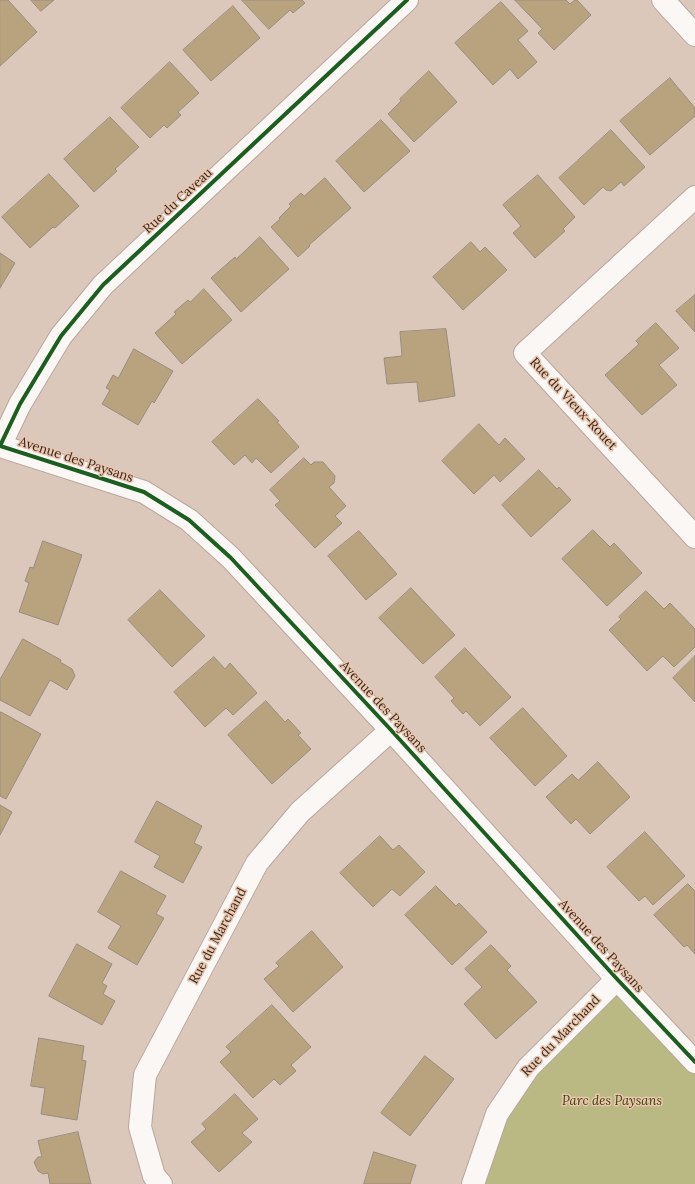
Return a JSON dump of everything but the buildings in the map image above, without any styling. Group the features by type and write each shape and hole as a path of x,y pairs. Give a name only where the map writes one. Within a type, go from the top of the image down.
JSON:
{"street":[{"name":"Rue du Caveau","path":"0,446 20,404 61,336 103,285 407,0"},
{"path":"663,0 695,35"},
{"name":"Rue du Vieux-Rouet","path":"695,197 525,353 695,537"},
{"name":"Avenue des Paysans","path":"0,446 144,492 189,520 231,558 391,730 617,979 695,1062"},
{"name":"Rue du Marchand","path":"161,1184 154,1176 140,1127 145,1075 257,863 300,812 391,730"},
{"name":"Rue du Marchand","path":"473,1184 497,1114 528,1068 617,979"}],"green space":[{"name":"Parc des Paysans","path":"617,979 695,1062 695,1184 473,1184 497,1114"}],"cycle path":[{"path":"0,446 20,404 61,336 103,285 407,0"},
{"path":"0,446 144,492 189,520 231,558 391,730 617,979 695,1062"}]}
